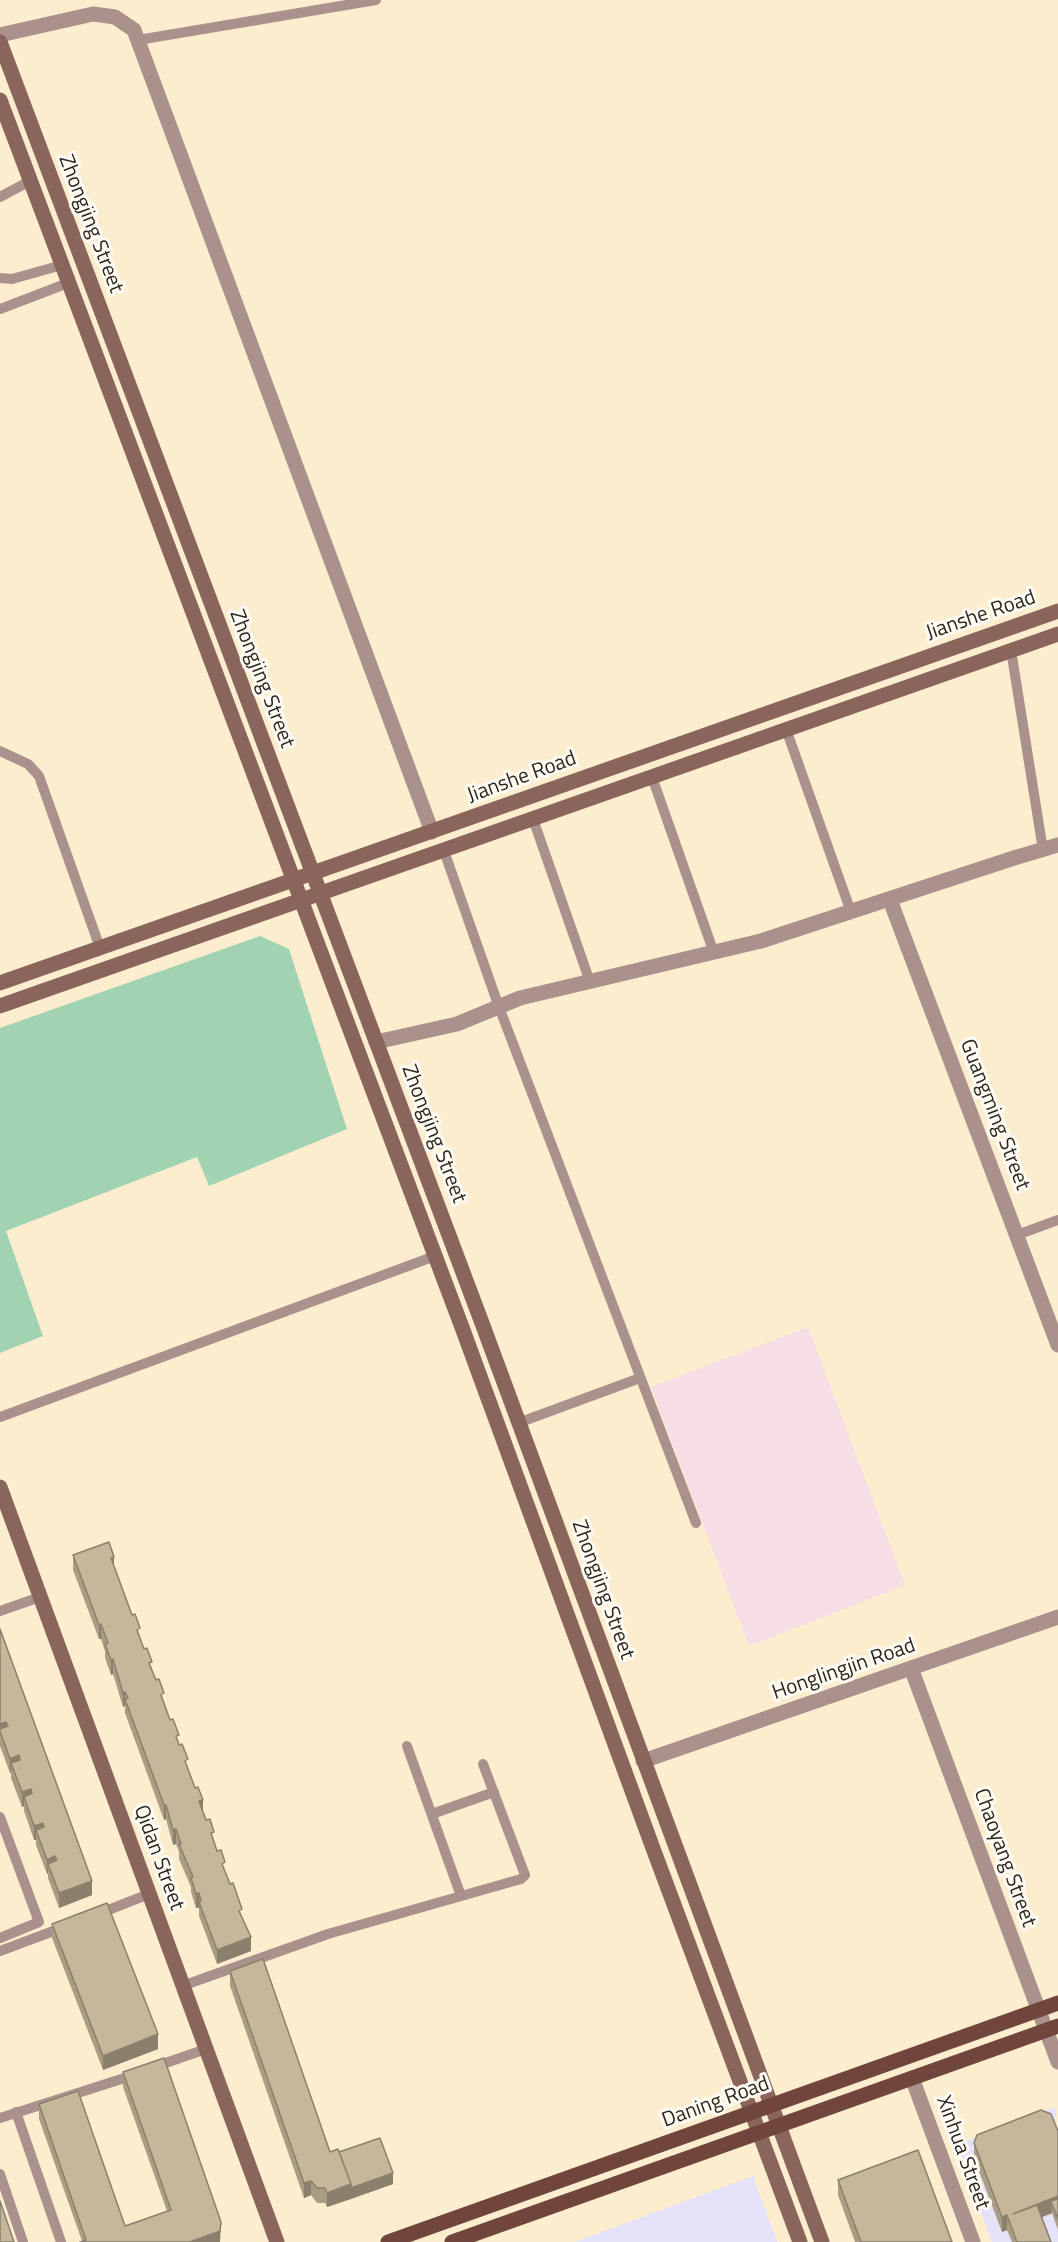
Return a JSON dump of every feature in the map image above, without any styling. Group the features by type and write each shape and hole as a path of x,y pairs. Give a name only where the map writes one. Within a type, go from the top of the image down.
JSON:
{"main road":[{"name":"Zhongjing Street","path":"0,42 376,1042 822,2242"},
{"name":"Zhongjing Street","path":"0,100 435,1256 800,2242"},
{"name":"Jianshe Road","path":"0,983 1058,611"},
{"name":"Jianshe Road","path":"0,1006 1058,634"},
{"name":"Qidan Street","path":"0,1487 277,2242"},
{"name":"Daning Road","path":"388,2242 1058,2003"},
{"name":"Daning Road","path":"452,2242 1052,2028"}],"street":[{"path":"0,35 93,14 115,17 134,30 432,832"},
{"path":"376,1042 457,1024 520,998 761,941 1058,845"},
{"name":"Guangming Street","path":"890,900 1058,1345"},
{"name":"Honglingjin Road","path":"643,1761 1058,1617"},
{"name":"Chaoyang Street","path":"911,1668 1039,2010 1052,2028 1058,2062"},
{"name":"Xinhua Street","path":"912,2078 973,2242"}],"lane":[{"path":"138,40 376,0"},
{"path":"0,197 30,181"},
{"path":"0,278 12,279 62,265"},
{"path":"0,309 68,283"},
{"path":"1011,650 1043,850"},
{"path":"786,729 851,912"},
{"path":"0,751 28,764 39,776 100,948"},
{"path":"652,777 714,952"},
{"path":"533,819 590,982"},
{"path":"444,851 499,1007 696,1523"},
{"path":"1017,1235 1058,1221"},
{"path":"0,1417 435,1256"},
{"path":"518,1423 640,1378"},
{"path":"0,1611 40,1597"},
{"path":"407,1746 461,1896"},
{"path":"182,1986 328,1934 521,1878 525,1875 483,1764"},
{"path":"432,1814 494,1792"},
{"path":"0,1817 39,1922 0,1938"},
{"path":"0,1951 149,1894"},
{"path":"0,2118 206,2049"},
{"path":"16,2112 61,2242"},
{"path":"0,2175 23,2242"}],"shaded area":[{"path":"808,1327 905,1585 749,1646 651,1387"},
{"path":"1056,2107 1058,2242 992,2242 956,2145"},
{"path":"753,2176 777,2242 575,2242"}],"green space":[{"path":"260,936 289,949 347,1129 209,1186 197,1157 6,1231 43,1336 0,1353 0,1028"}],"building":[{"path":"109,1542 114,1557 111,1558 132,1615 135,1614 140,1628 137,1630 144,1649 147,1648 152,1662 149,1663 156,1680 159,1679 164,1693 161,1695 170,1720 173,1719 179,1735 176,1736 179,1745 182,1744 188,1759 185,1761 195,1788 198,1787 203,1800 199,1801 206,1820 210,1819 214,1832 211,1833 217,1851 221,1850 225,1862 222,1864 230,1884 233,1883 242,1909 239,1911 251,1937 217,1950 199,1902 201,1901 199,1893 196,1894 191,1878 193,1877 179,1844 181,1844 176,1829 173,1830 166,1805 164,1805 125,1699 128,1698 125,1692 123,1693 113,1659 111,1660 105,1644 108,1643 73,1555"},
{"path":"0,1629 92,1881 59,1893 48,1864 57,1860 55,1856 47,1860 36,1830 44,1827 43,1823 34,1826 24,1797 32,1793 31,1789 22,1792 11,1763 20,1760 19,1755 10,1759 0,1731 8,1726 6,1722 0,1724"},
{"path":"107,1903 158,2034 103,2056 52,1924"},
{"path":"263,1959 330,2152 338,2149 351,2184 327,2193 325,2188 317,2188 311,2181 304,2183 230,1971"},
{"path":"164,2058 221,2222 220,2231 190,2242 80,2242 86,2240 39,2104 78,2091 125,2226 171,2210 123,2072"},
{"path":"1041,2110 1051,2114 1058,2131 1058,2196 1013,2214 1037,2205 1051,2242 1017,2242 1007,2215 1002,2217 974,2143 977,2135"},
{"path":"380,2138 393,2173 351,2188 339,2152"},
{"path":"918,2150 952,2242 861,2242 838,2180"},
{"path":"1058,2199 1058,2219 1051,2201"},
{"path":"0,2201 14,2242 0,2242"}]}
